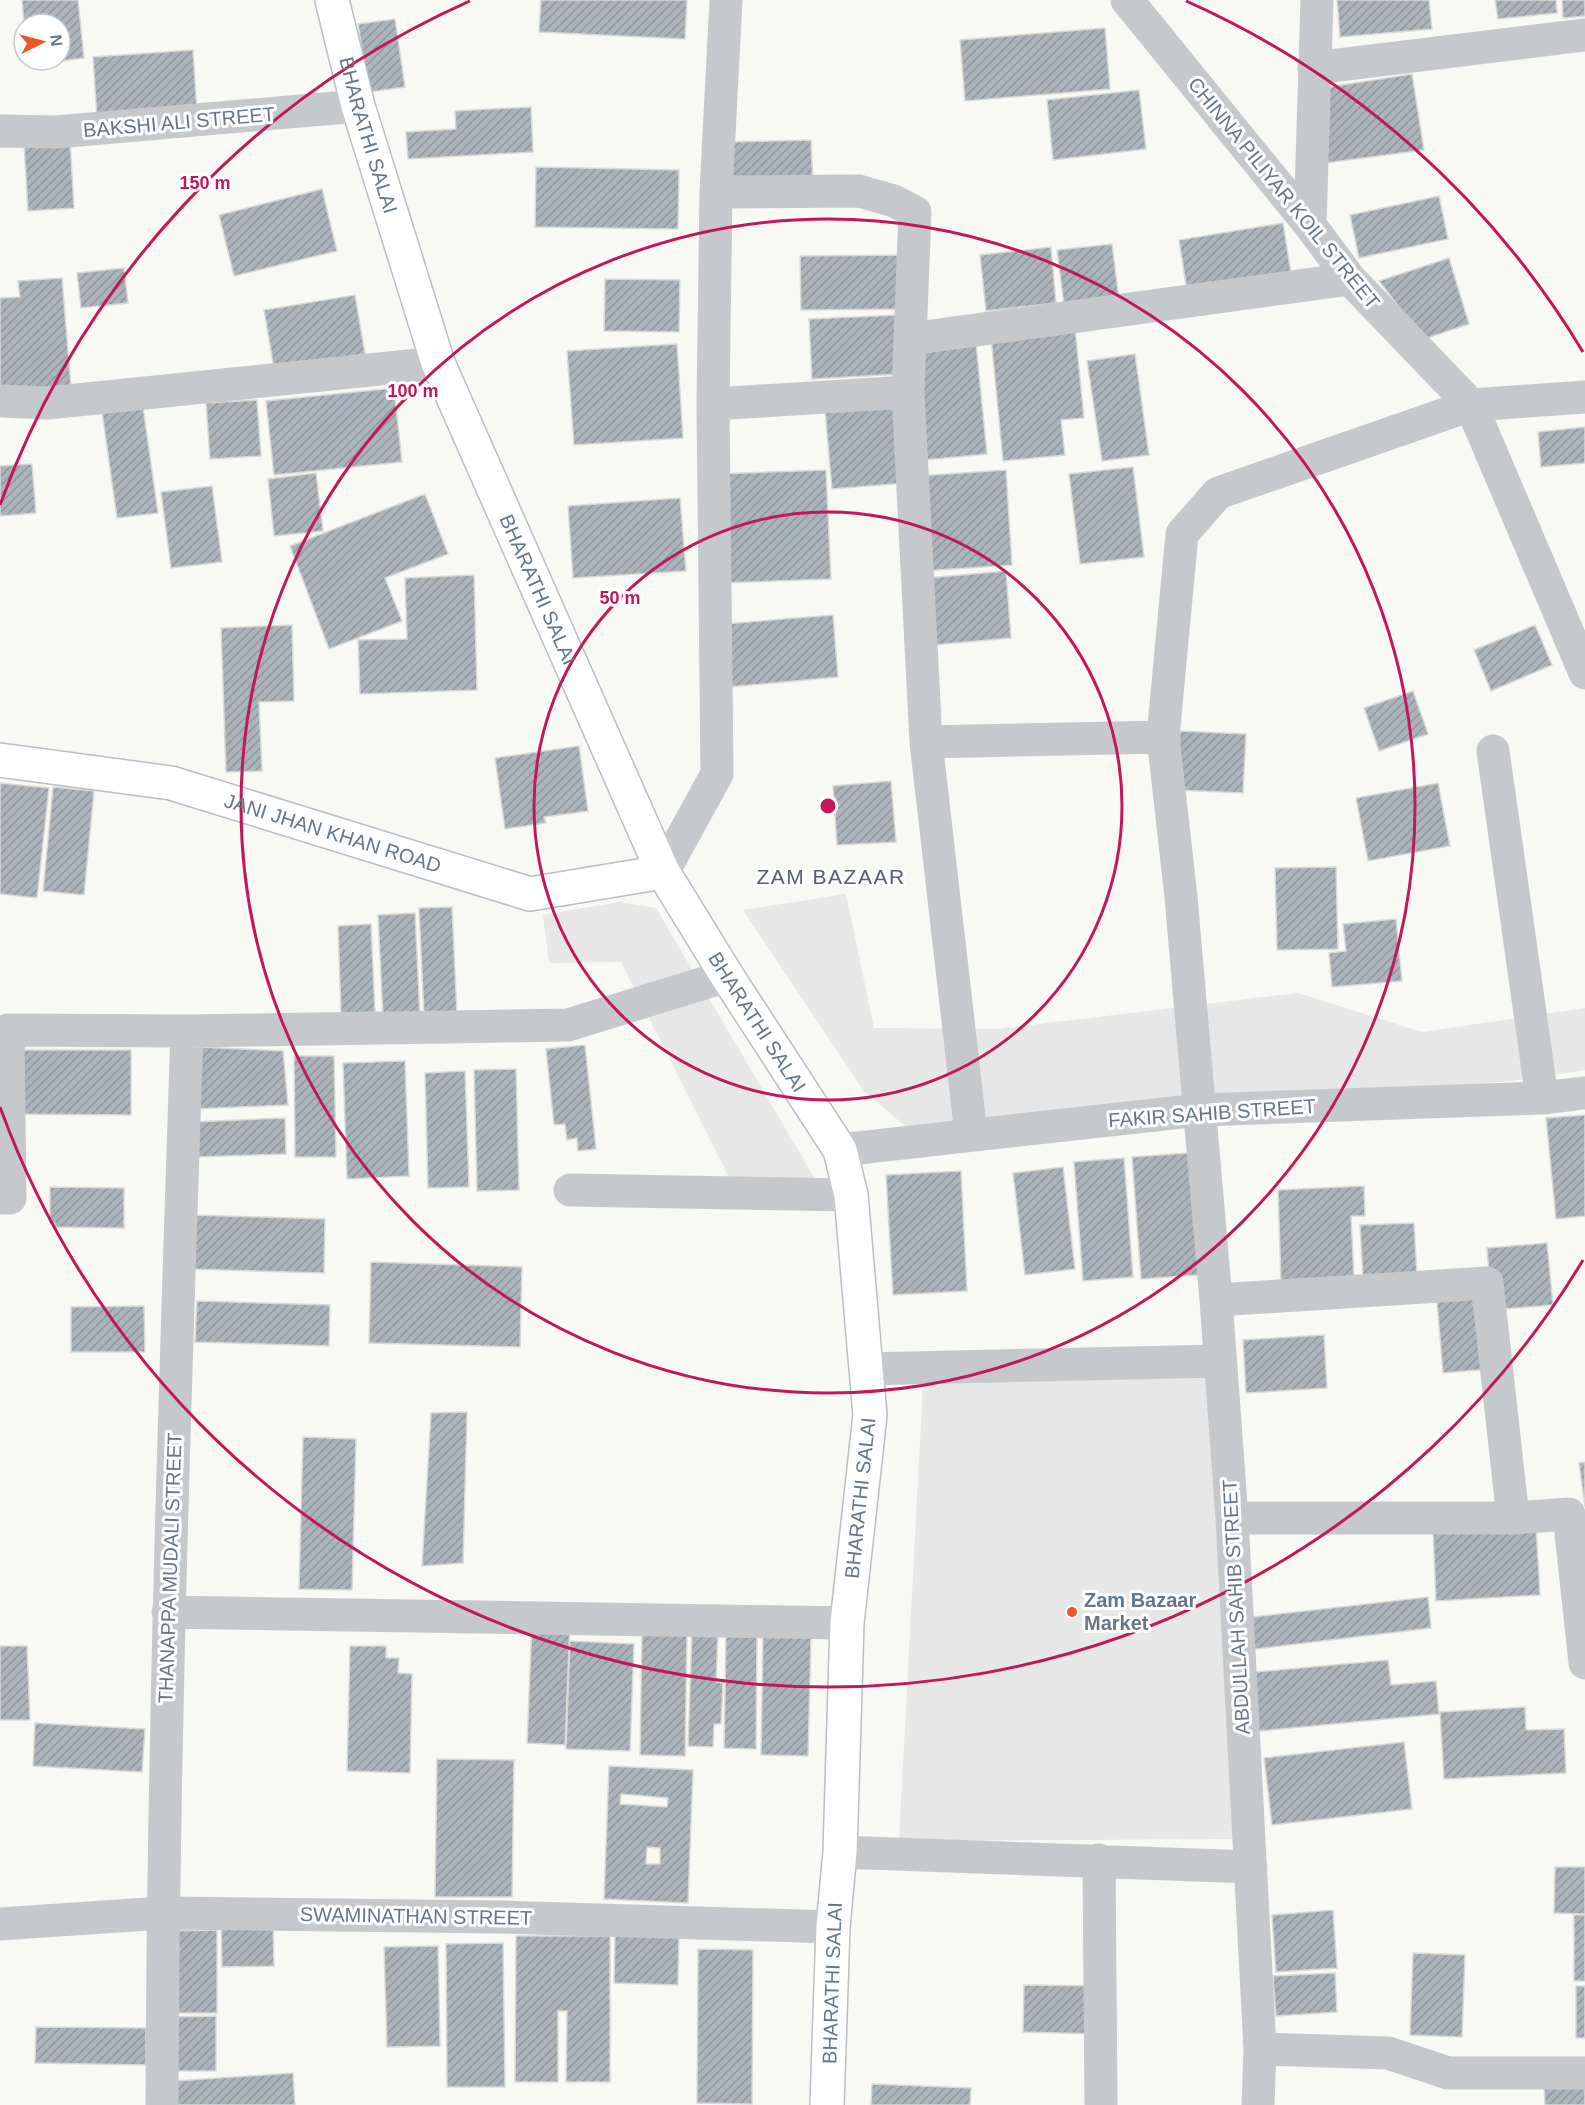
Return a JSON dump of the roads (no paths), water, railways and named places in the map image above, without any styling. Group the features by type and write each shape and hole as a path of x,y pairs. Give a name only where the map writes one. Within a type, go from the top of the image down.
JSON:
{"street":[{"name":"BHARATHI SALAI","path":"332,0 358,106 438,363 663,872 840,1150 851,1195 870,1415 847,1623 840,1851 833,1927 828,2105"},
{"path":"663,872 717,774 713,404 716,192 726,0"},
{"name":"CHINNA PILIYAR KOIL STREET","path":"1126,0 1310,225 1350,279 1471,405 1585,672"},
{"path":"1310,225 1317,0"},
{"path":"1314,68 1585,35"},
{"name":"BAKSHI ALI STREET","path":"0,132 56,132 358,106"},
{"path":"716,192 858,191 894,201 915,212 908,392 926,742 971,1134"},
{"path":"910,339 1350,279"},
{"path":"0,401 48,403 438,363"},
{"path":"713,404 908,392"},
{"name":"ABDULLAH SAHIB STREET","path":"1258,2105 1260,2049 1232,1518 1200,1110 1181,897 1163,737 1182,534 1218,493 1471,405 1585,397"},
{"path":"926,742 1163,737"},
{"path":"1493,751 1542,1098"},
{"name":"JANI JHAN KHAN ROAD","path":"0,760 171,783 530,894 663,872"},
{"path":"0,1198 10,1198 8,1030 187,1031 568,1025 728,976"},
{"name":"THANAPPA MUDALI STREET","path":"162,2105 162,1913 168,1612 187,1031"},
{"name":"FAKIR SAHIB STREET","path":"840,1150 1200,1110 1542,1098 1585,1093"},
{"path":"570,1190 851,1195"},
{"path":"1216,1300 1487,1283 1513,1518"},
{"path":"866,1369 1219,1361"},
{"path":"1232,1518 1513,1518 1569,1514 1585,1663"},
{"path":"168,1612 847,1623"},
{"path":"840,1851 1251,1867"},
{"path":"1099,1860 1101,2105"},
{"name":"SWAMINATHAN STREET","path":"0,1924 162,1913 500,1917 833,1927"},
{"path":"1260,2049 1388,2053 1448,2073 1585,2073"}],"place":[{"name":"Zam Bazaar Market","path":"1072,1612"}],"district":[{"name":"ZAM BAZAAR","path":"831,877"}]}
